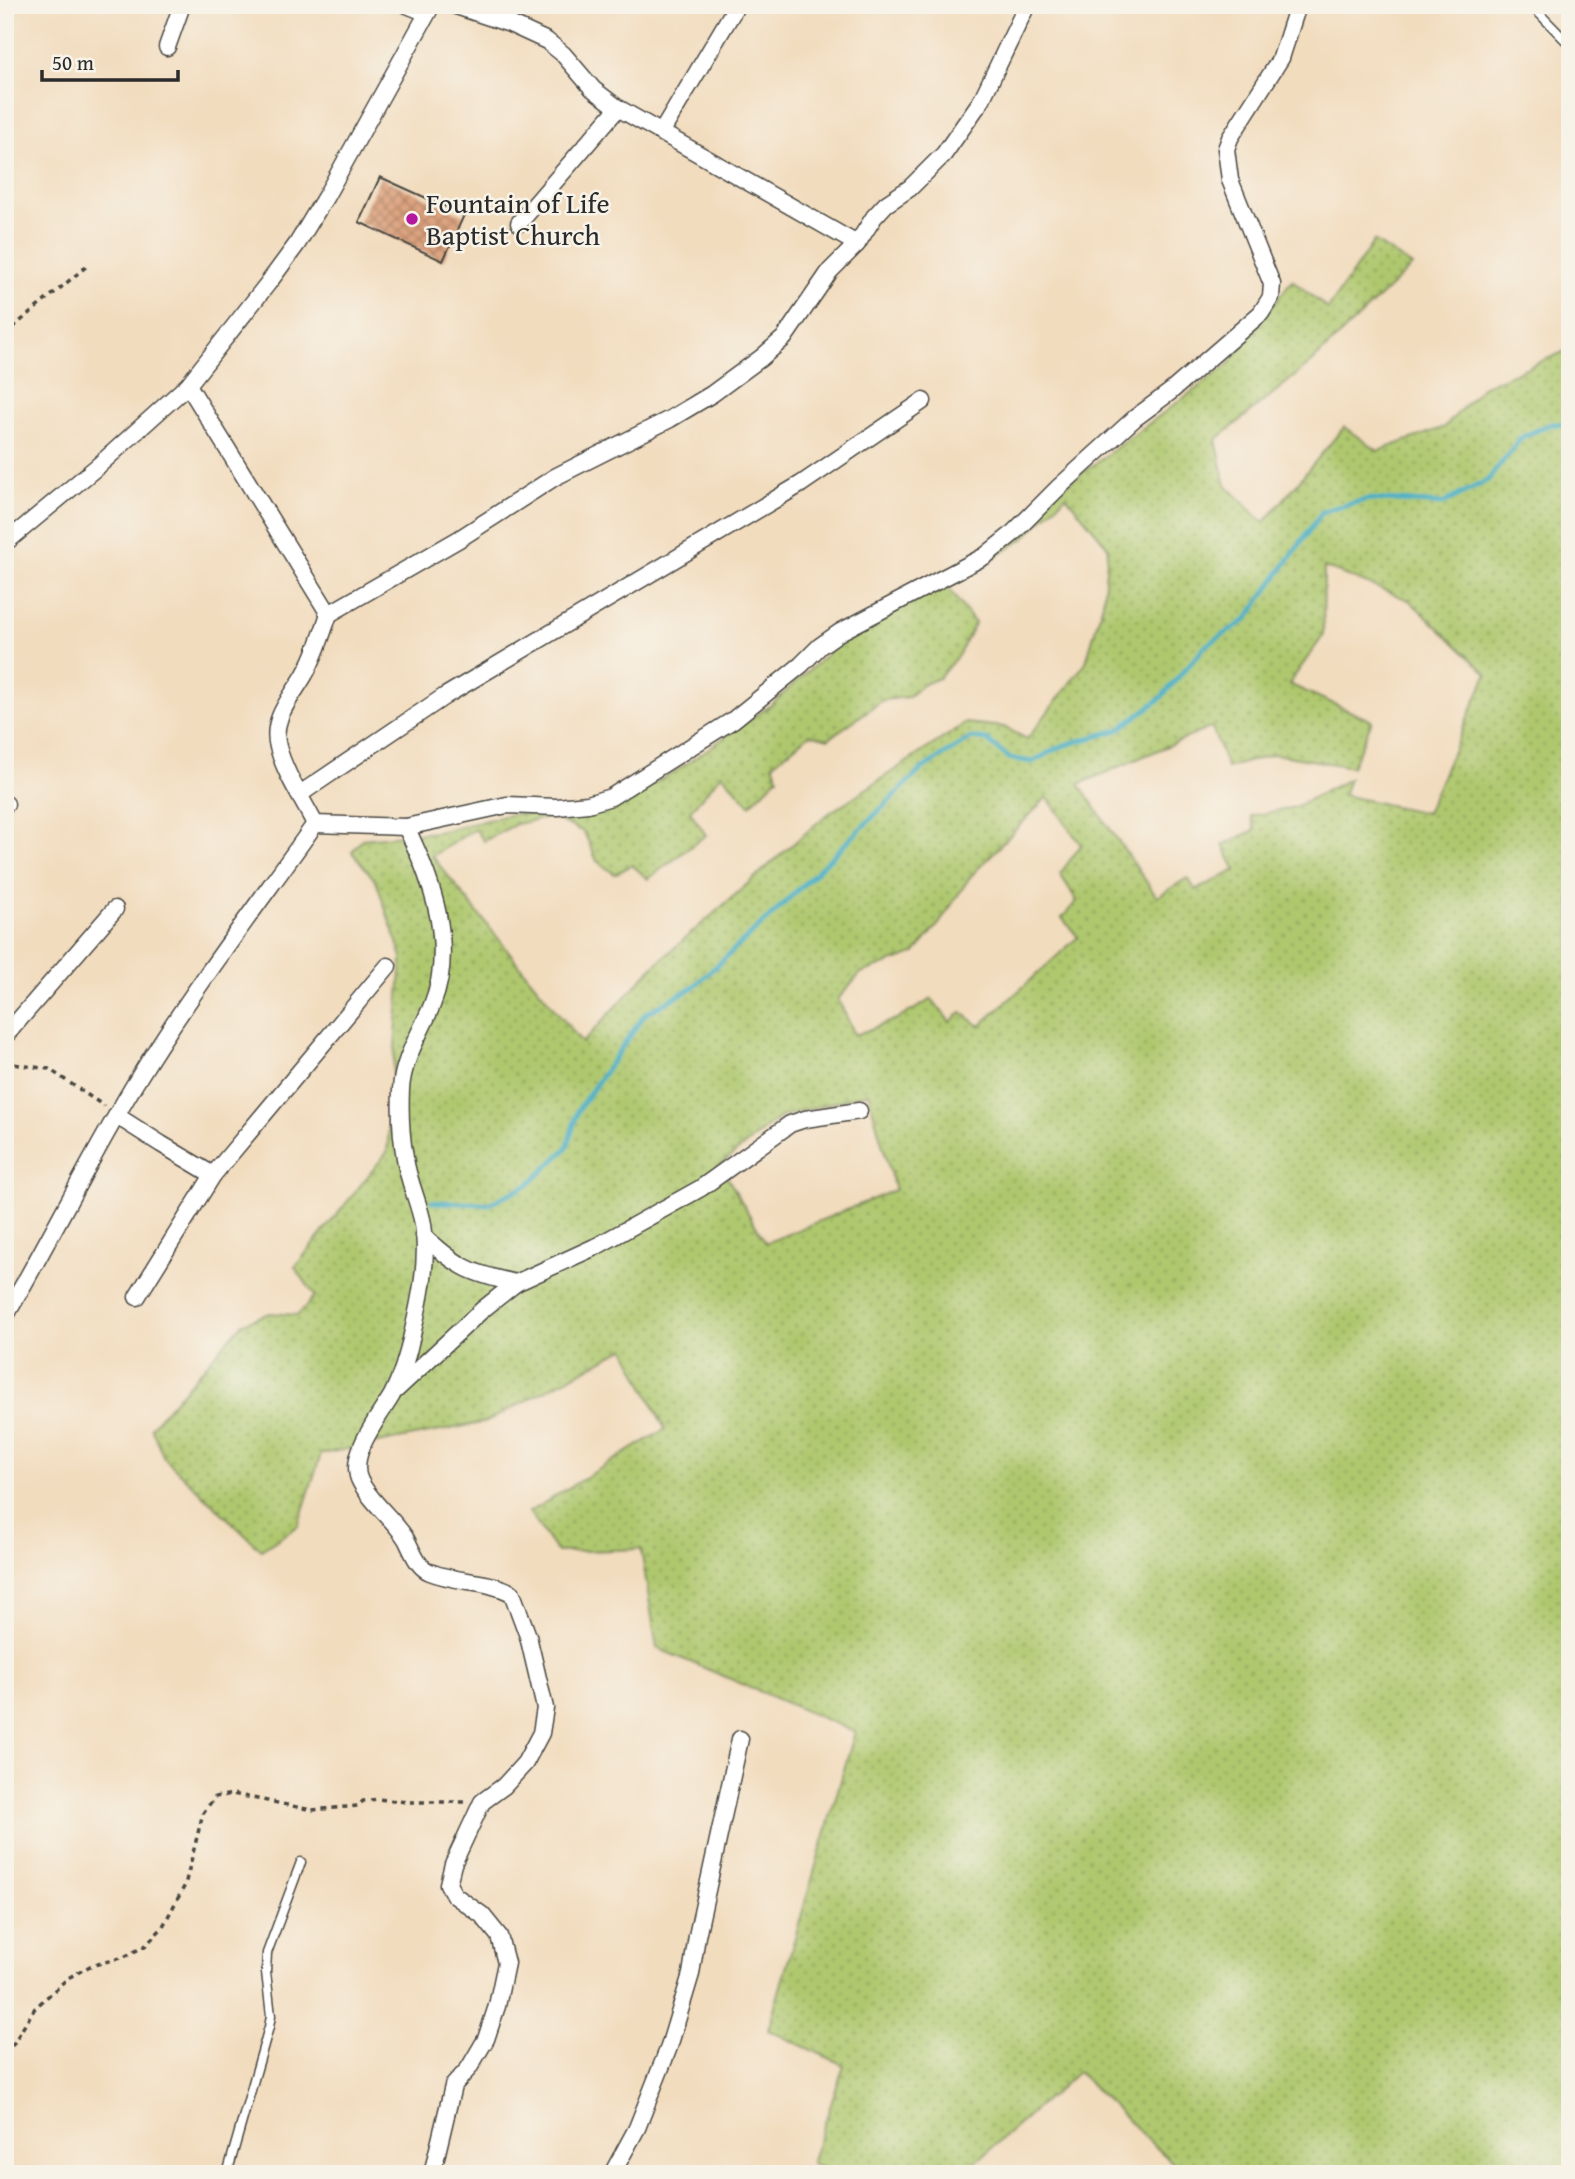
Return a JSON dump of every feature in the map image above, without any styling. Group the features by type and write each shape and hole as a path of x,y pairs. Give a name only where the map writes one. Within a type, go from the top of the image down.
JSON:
{"street":[{"path":"167,47 182,5"},
{"path":"8,537 98,466 188,385 269,282 297,244 326,196 430,9 407,5"},
{"path":"453,5 510,23 547,41 563,54 593,89 618,108 857,244"},
{"path":"661,133 737,5"},
{"path":"315,824 277,746 276,735 284,705 304,675 329,614 459,539 555,477 670,419 738,377 784,338 830,271 857,244 874,217 886,204 910,188 944,154 981,101 1027,5"},
{"path":"315,824 406,827 507,805 557,807 588,804 611,797 733,720 840,632 985,556 1011,535 1135,418 1170,392 1261,313 1271,297 1272,285 1230,180 1226,149 1230,138 1281,58 1298,5"},
{"path":"519,223 618,108"},
{"path":"188,385 329,614"},
{"path":"300,794 445,696 801,484 923,401"},
{"path":"5,1317 83,1171 180,1013 315,824"},
{"path":"392,1394 412,1336 425,1247 423,1224 405,1159 401,1087 407,1058 433,1004 439,978 441,948 434,894 425,867 406,827"},
{"path":"5,1036 115,909"},
{"path":"137,1297 213,1174 388,966"},
{"path":"432,2174 453,2086 469,2068 486,2039 497,2006 506,1963 499,1936 482,1915 454,1895 448,1884 453,1864 482,1802 504,1786 525,1763 541,1733 545,1708 528,1636 512,1593 497,1585 446,1578 426,1571 415,1558 405,1537 359,1479 357,1462 363,1445 372,1423 392,1394 482,1310 516,1283 597,1246 701,1188 790,1124 805,1119 859,1111"},
{"path":"117,1115 213,1174"},
{"path":"424,1236 448,1258 466,1269 485,1277 516,1283"},
{"path":"612,2174 637,2128 669,2047 691,1974 740,1739"},
{"path":"436,2157 443,2174"}],"lane":[{"path":"1531,5 1570,45"},
{"path":"227,2174 271,2017 266,1972 267,1953 301,1862"}],"path":[{"path":"5,334 88,264"},
{"path":"5,1063 49,1069 117,1115"},
{"path":"12,2046 35,2008 68,1978 90,1966 124,1957 145,1946 162,1928 185,1885 203,1814 215,1797 233,1794 312,1810 358,1806 363,1801 378,1799 407,1802 482,1802"}],"green space":[{"path":"1374,241 1412,266 1312,362 1216,440 1226,485 1264,523 1344,427 1378,451 1445,427 1482,387 1570,349 1570,2174 1185,2174 1078,2072 962,2174 834,2174 811,2164 844,2065 768,2030 855,1732 657,1648 641,1549 557,1552 529,1512 665,1429 625,1348 486,1422 321,1454 298,1526 261,1550 164,1458 151,1427 243,1323 270,1313 298,1315 315,1296 295,1267 387,1152 402,957 376,881 352,852 362,839 437,832 512,814 574,814 611,807 673,773 771,705 842,640 933,590 1074,479 1228,365 1292,280 1328,309","holes":["1066,496 1108,547 1103,603 1086,662 1027,739 1004,727 966,723 825,816 655,965 582,1043 432,856 475,829 484,841 516,824 551,817 584,832 597,861 615,874 632,865 648,879 706,835 690,811 722,774 750,805 778,777 773,764 810,734 828,739 883,700 908,697 922,685 939,678 959,654 975,623 948,588 1023,539","1324,567 1409,600 1487,674 1426,813 1343,795 1349,779 1295,807 1251,816 1255,830 1223,845 1236,870 1196,890 1187,878 1157,897 1079,784 1212,727 1227,768 1274,754 1352,767 1372,721 1289,684 1323,636","1047,797 1081,845 1060,874 1077,901 1062,918 1078,937 980,1026 961,1012 950,1022 932,999 899,1018 855,1035 838,999 861,973 914,954 939,924 970,877","868,1093 895,1190 766,1243 720,1165 780,1117"]}],"building":[{"name":"Fountain of Life Baptist Church","path":"380,177 464,215 443,261 359,222"}],"waterway":[{"path":"432,1202 488,1204 528,1185 567,1148 578,1110 645,1014 692,988 773,914 923,768 971,738 987,740 1009,758 1032,762 1062,746 1118,730 1160,699 1205,646 1246,620 1323,511 1369,499 1442,504 1488,480 1522,437 1551,424 1570,425"}],"place":[{"name":"Fountain of Life Baptist Church","path":"412,219"}]}
